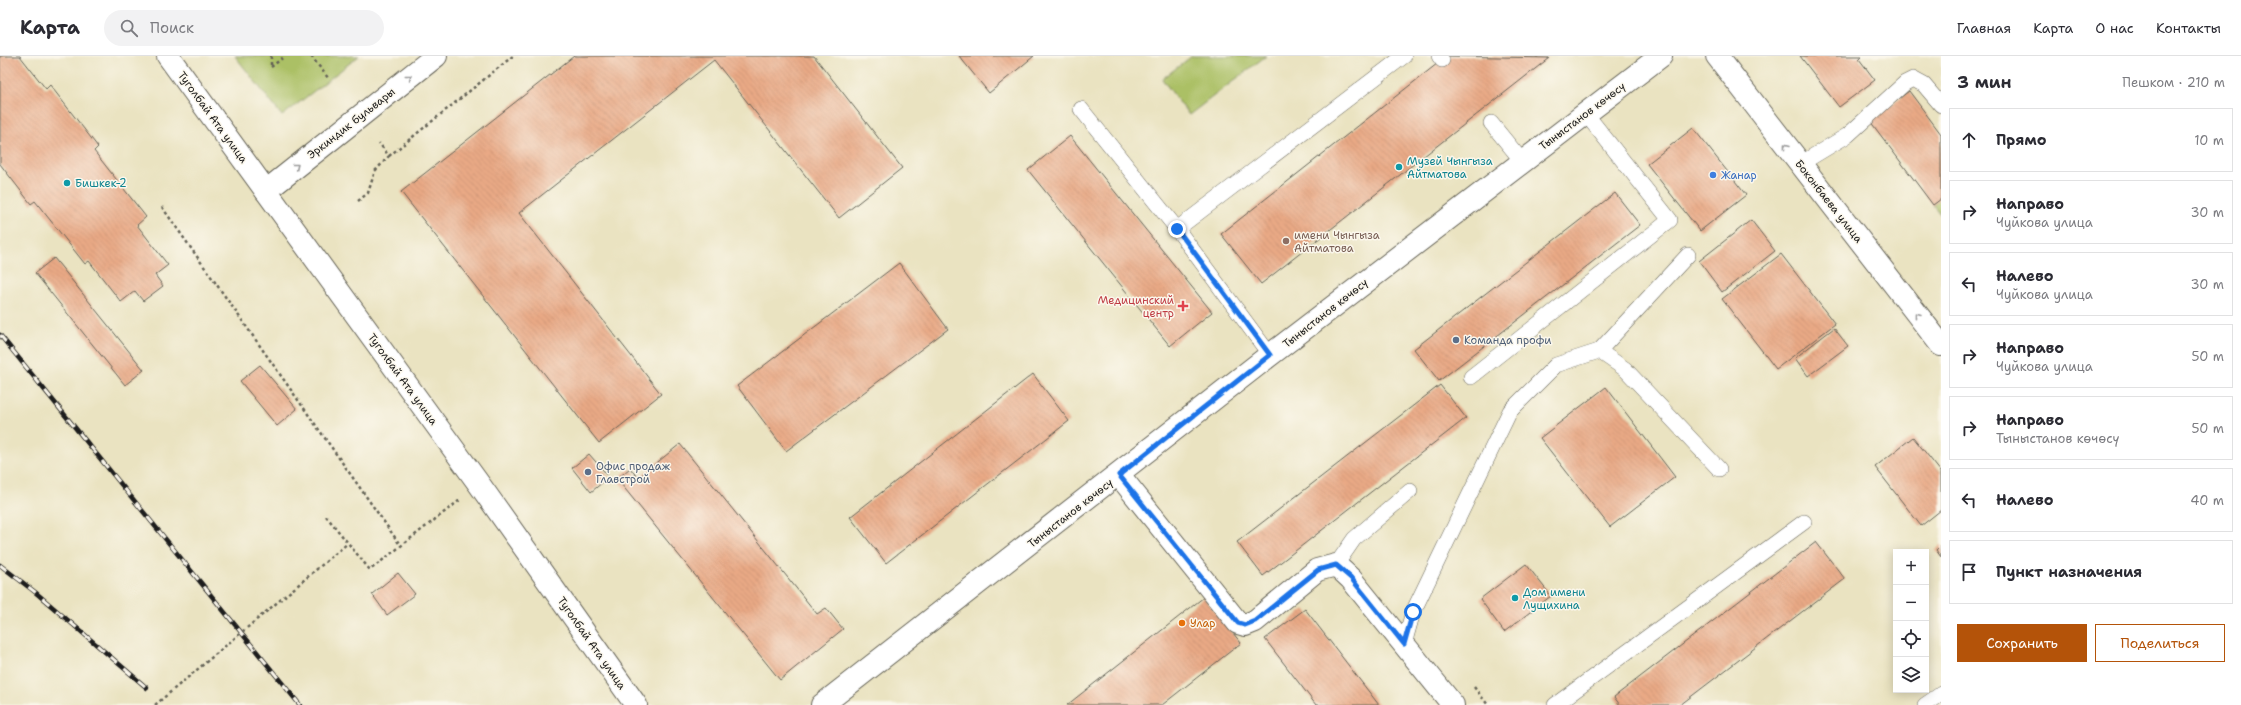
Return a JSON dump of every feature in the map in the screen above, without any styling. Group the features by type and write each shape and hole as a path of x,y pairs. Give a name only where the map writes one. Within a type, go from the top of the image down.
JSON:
{"street":[{"name":"Туголбай Ата улица","path":"168,56 480,484 636,705"},
{"name":"Эркиндик бульвары","path":"266,191 436,56"},
{"name":"Тыныстанов көчөсү","path":"822,705 1119,475 1270,355 1661,56"},
{"name":"Боконбаева улица","path":"1717,56 1941,346"},
{"path":"1119,475 1238,623 1245,625 1255,621 1318,570 1336,565 1351,578 1453,705"}],"lane":[{"path":"1177,229 1404,56"},
{"path":"1800,164 1848,135 1905,83 1913,79 1924,86 1941,105"},
{"path":"1081,110 1177,229 1270,355"},
{"path":"1471,377 1670,220 1586,114"},
{"path":"1491,123 1522,161"},
{"path":"1404,644 1413,612 1510,411 1556,365 1599,351 1688,255"},
{"path":"1599,351 1625,369 1719,469"},
{"path":"1336,565 1354,539 1410,491"},
{"path":"1555,705 1804,522"},
{"path":"1925,705 1941,694"}],"path":[{"path":"271,56 272,67 285,56"},
{"path":"311,56 329,79"},
{"path":"358,201 368,193 374,171 389,156 513,56"},
{"path":"379,143 389,156"},
{"path":"162,206 401,546"},
{"path":"326,516 370,570 480,484"},
{"path":"155,705 348,543"}],"green space":[{"path":"235,56 359,56 282,116"},
{"path":"1192,56 1266,56 1189,115 1162,79"},
{"path":"1941,198 1941,215 1933,205"}],"building":[{"name":"Бишкек-2","path":"0,56 20,56 46,89 50,85 98,147 94,151 146,217 137,225 168,265 155,275 163,286 143,301 135,291 121,302 89,261 85,264 35,201 31,204 0,164"},
{"path":"574,56 814,56 902,168 839,218 714,60 519,213 661,394 599,443 401,192"},
{"path":"959,56 1034,56 989,93"},
{"path":"1447,56 1549,58 1261,284 1221,234"},
{"path":"1800,56 1862,56 1859,59 1875,80 1839,107"},
{"path":"1909,91 1941,134 1941,199 1933,205 1870,121"},
{"path":"1693,128 1746,195 1700,231 1647,164"},
{"path":"1070,136 1212,312 1170,346 1028,170"},
{"path":"1615,193 1640,225 1439,381 1414,349"},
{"path":"1751,220 1775,251 1722,292 1699,261"},
{"path":"1781,254 1835,324 1776,369 1722,299"},
{"path":"54,258 144,370 125,385 35,273"},
{"path":"899,263 948,329 786,451 737,386"},
{"path":"1834,328 1848,346 1808,376 1795,358"},
{"path":"260,365 297,409 277,426 240,381"},
{"path":"1033,374 1069,421 886,563 850,517"},
{"path":"1440,385 1466,418 1263,576 1237,542"},
{"path":"1606,387 1675,477 1610,527 1540,438"},
{"path":"1913,437 1941,472 1941,510 1921,526 1875,467"},
{"path":"680,444 817,614 826,608 843,629 780,680 617,479 630,468 638,478"},
{"path":"589,454 609,477 591,492 572,468"},
{"path":"1816,542 1845,579 1680,705 1620,705 1614,697"},
{"path":"1941,545 1941,557 1936,550"},
{"name":"Дом имени Лущихина","path":"1526,564 1551,596 1504,632 1480,599"},
{"path":"398,573 415,594 387,615 372,594"},
{"path":"1204,597 1241,643 1162,705 1067,705"},
{"path":"1305,609 1379,705 1316,705 1265,639"}],"railway":[{"path":"0,335 300,705"},
{"path":"0,565 35,592 147,688"}],"place":[{"name":"Музей Чынгыза Айтматова","path":"1399,167"},
{"name":"Жанар","path":"1713,175"},
{"name":"Бишкек-2","path":"67,183"},
{"name":"имени Чынгыза Айтматова","path":"1286,241"},
{"name":"Медицинский центр","path":"1183,306"},
{"name":"Команда профи","path":"1456,340"},
{"name":"Офис продаж Главстрой","path":"588,472"},
{"name":"Дом имени Лущихина","path":"1515,598"},
{"name":"Улар","path":"1182,623"}],"route":[{"path":"1177,229 1270,355 1119,475 1238,623 1245,625 1255,621 1318,570 1336,565 1351,578 1404,644 1413,612"}]}
